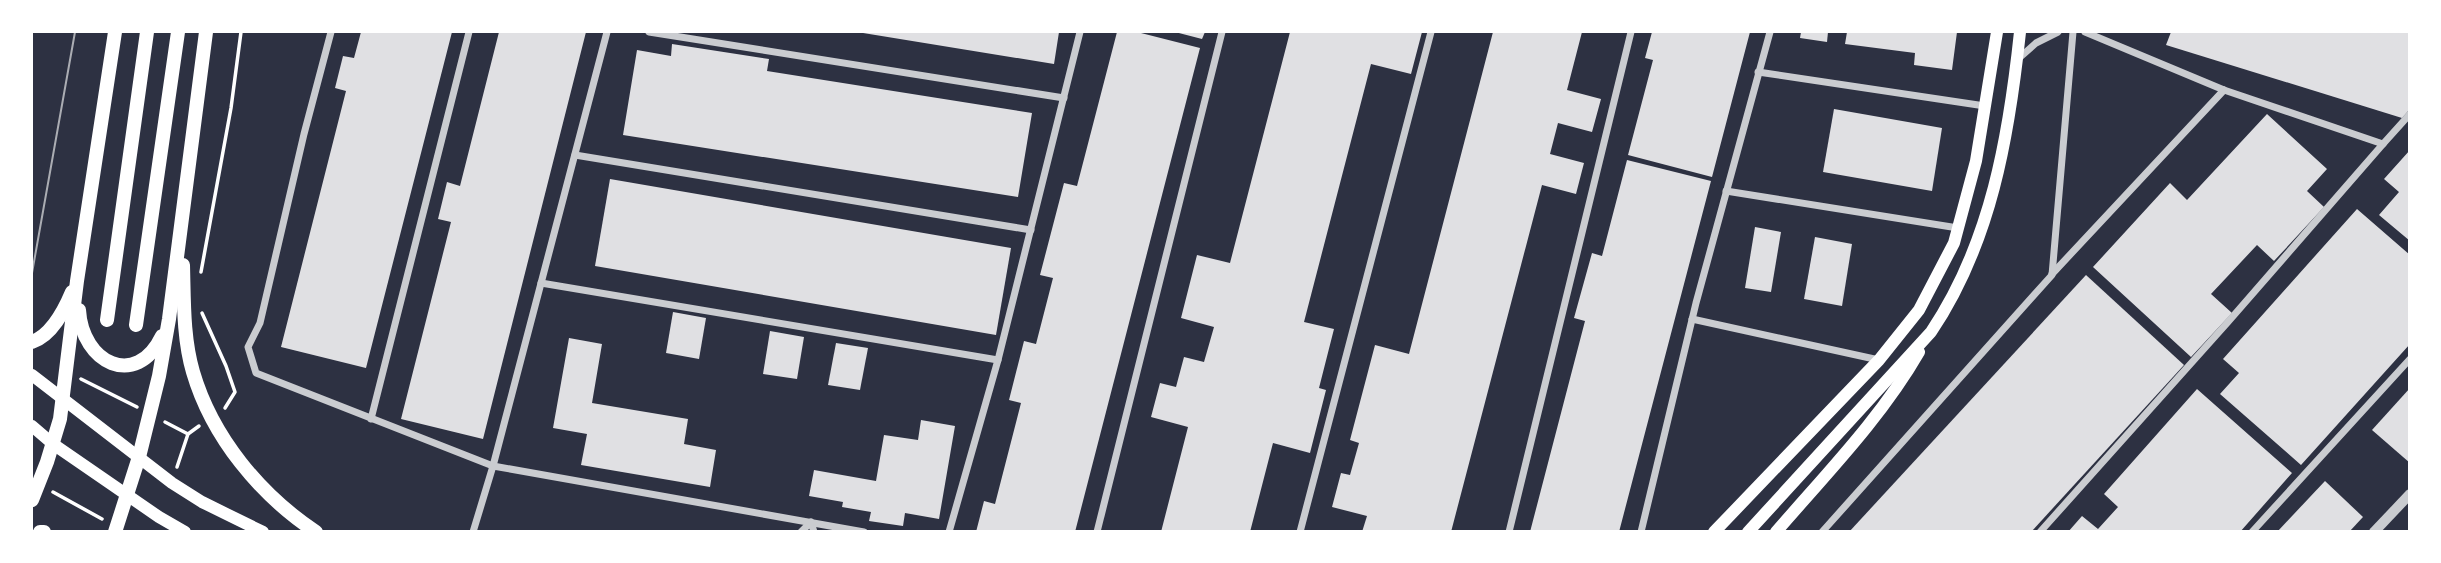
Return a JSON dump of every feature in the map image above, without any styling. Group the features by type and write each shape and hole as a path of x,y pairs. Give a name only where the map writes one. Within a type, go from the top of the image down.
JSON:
{"highway":[{"path":"32,500 53,444 63,398 77,281 116,32"},
{"path":"107,320 147,32"},
{"path":"136,325 178,32"},
{"path":"116,529 150,414 169,319 206,32"},
{"path":"183,212 188,351 193,372 212,418 239,460 260,485 282,506 316,531"},
{"path":"77,281 79,316 84,335 90,349 100,359 112,365 136,363 145,357 160,340 169,319"},
{"path":"32,342 40,339 55,324 77,281"}],"main road":[{"path":"1714,531 1879,360 1919,310 1954,243 1976,161 1997,32"},
{"path":"1776,531 1877,415 1903,379 1952,297 1981,231 2002,157 2020,32"},
{"path":"1748,531 1931,332"},
{"path":"32,375 172,483 202,502 263,531"},
{"path":"32,426 53,444 159,517 185,531"}],"street":[{"path":"331,32 260,323 248,348 256,373 493,466 864,531"},
{"path":"371,419 469,32"},
{"path":"473,531 493,466 607,32"},
{"path":"649,32 1064,98"},
{"path":"949,531 998,360 1080,32"},
{"path":"1097,531 1222,32"},
{"path":"1300,531 1431,32"},
{"path":"1509,531 1631,32"},
{"path":"1641,531 1692,319 1770,32"},
{"path":"2017,59 2036,43 2058,32"},
{"path":"2052,275 2073,32"},
{"path":"2085,32 2224,90 2384,144"},
{"path":"1758,72 1985,107"},
{"path":"1822,531 2052,275 2224,90"},
{"path":"2040,531 2228,323 2410,114"},
{"path":"575,155 1031,230"},
{"path":"1726,191 1958,228"},
{"path":"541,283 998,360"},
{"path":"1692,319 1879,360"},
{"path":"2252,531 2410,359"},
{"path":"2374,531 2410,494"},
{"path":"801,531 811,522"},
{"path":"811,522 814,531"}],"path":[{"path":"201,272 231,108 241,32"},
{"path":"172,483 188,434 224,410 235,392 201,311"},
{"path":"67,371 188,434"},
{"path":"39,484 116,529"}],"building":[{"path":"361,32 452,32 366,368 281,347 346,91 335,88 343,56 354,58"},
{"path":"499,32 586,32 483,439 401,419 451,222 438,219 447,182 460,186"},
{"path":"857,32 1059,32 1054,64"},
{"path":"1117,32 1137,32 1200,48 1075,532 976,532 984,501 995,504 1021,403 1009,400 1024,341 1036,344 1053,278 1040,275 1064,183 1077,186"},
{"path":"1175,32 1205,32 1202,39"},
{"path":"1290,32 1422,32 1411,74 1371,64 1304,322 1334,329 1319,388 1326,390 1310,453 1273,443 1250,532 1161,532 1188,427 1151,417 1160,383 1176,387 1184,357 1204,362 1214,327 1181,318 1197,255 1230,263"},
{"path":"1493,32 1582,32 1567,90 1601,99 1592,132 1558,123 1550,154 1584,163 1576,194 1542,185 1451,532 1362,532 1367,516 1332,507 1341,473 1350,475 1359,443 1350,440 1375,345 1409,354"},
{"path":"1652,32 1750,32 1712,177 1628,155 1653,60 1645,58"},
{"path":"1801,32 1828,32 1827,42 1800,38"},
{"path":"1847,32 1957,32 1952,70 1914,65 1915,53 1845,44"},
{"path":"2171,32 2410,32 2410,109 2402,118 2166,45"},
{"path":"672,44 769,59 767,71 1032,113 1018,197 623,135 637,50 671,56"},
{"path":"1834,109 1942,128 1932,191 1823,172"},
{"path":"2267,114 2327,169 2307,191 2324,207 2274,261 2257,245 2211,294 2232,313 2191,357 2093,267 2170,183 2187,200"},
{"path":"2410,150 2410,241 2379,215 2399,192 2384,179"},
{"path":"1627,160 1711,181 1619,532 1530,532 1585,321 1574,318 1592,253 1602,256"},
{"path":"610,179 1011,248 996,335 595,266"},
{"path":"2357,209 2410,255 2410,344 2301,465 2220,394 2239,373 2223,359"},
{"path":"1755,227 1781,232 1771,292 1745,288"},
{"path":"1815,237 1852,244 1842,306 1804,299"},
{"path":"2086,275 2184,365 2031,532 1849,532"},
{"path":"673,312 706,318 699,359 666,353"},
{"path":"770,331 804,337 797,379 763,374"},
{"path":"569,338 602,344 592,403 688,419 684,444 716,450 710,487 581,465 587,434 553,428"},
{"path":"836,343 868,348 860,390 828,385"},
{"path":"2410,388 2410,463 2372,430"},
{"path":"2197,389 2292,473 2240,532 2068,532 2082,516 2098,529 2118,507 2104,494"},
{"path":"921,420 955,426 939,519 905,513 903,526 869,521 871,512 842,507 843,502 809,496 814,470 876,481 884,435 918,440"},
{"path":"2325,481 2363,517 2349,532 2277,532"}],"tram line":[{"path":"32,273 75,32"}]}
